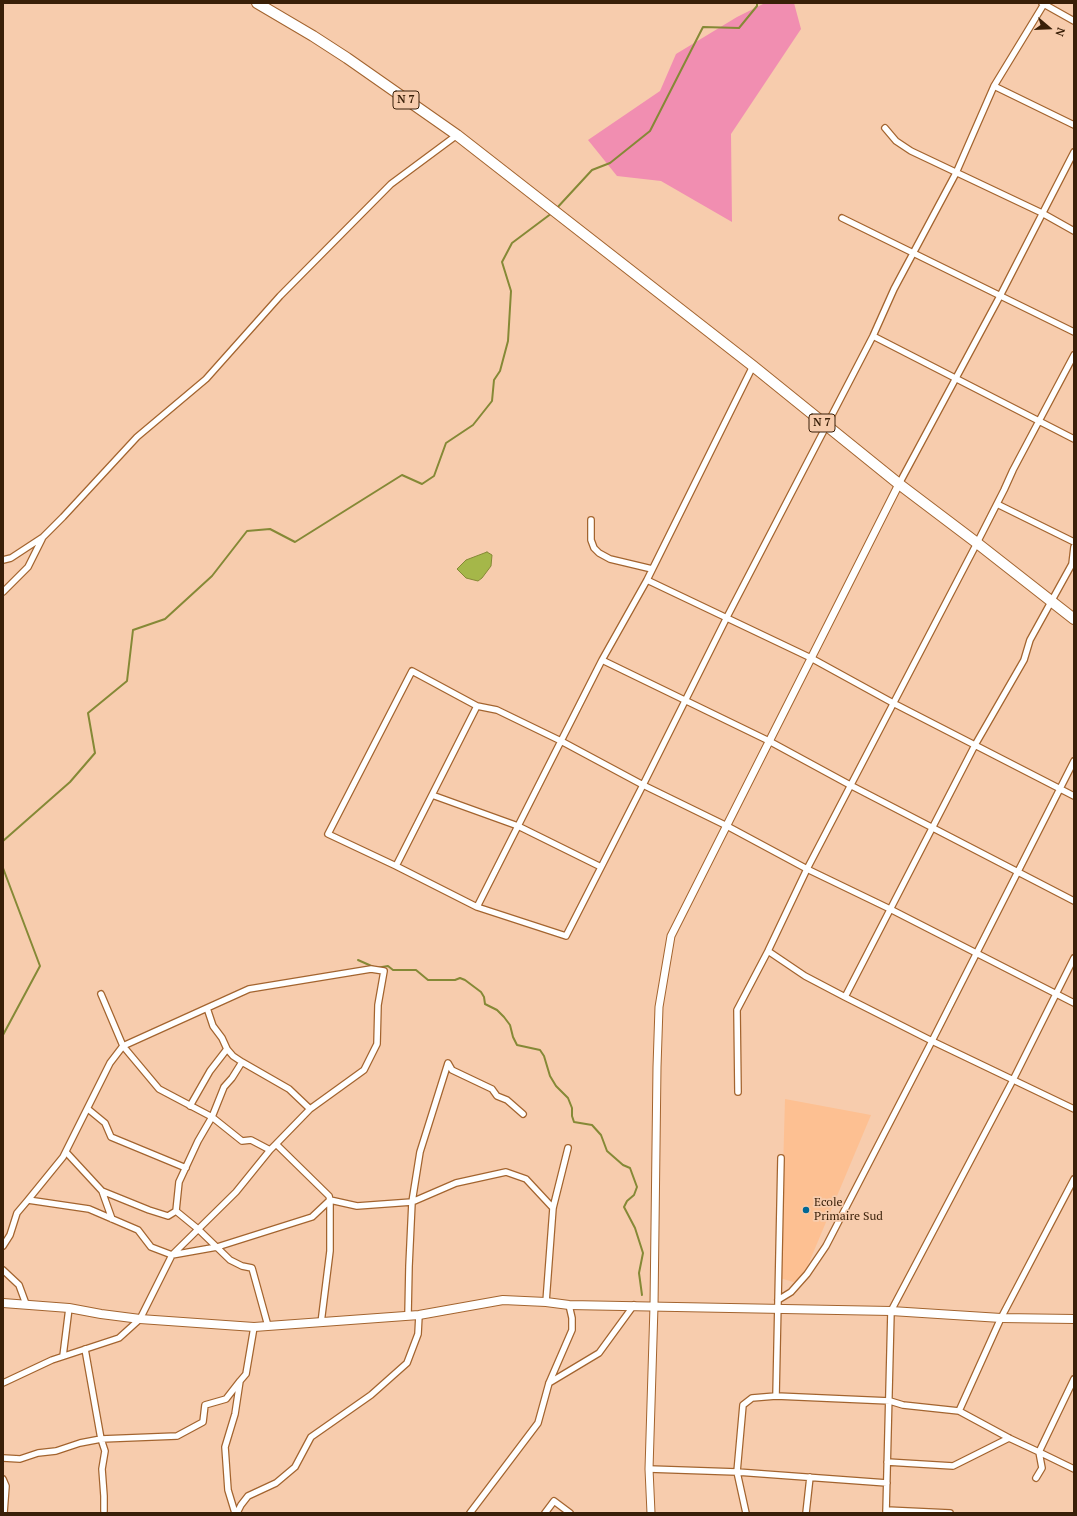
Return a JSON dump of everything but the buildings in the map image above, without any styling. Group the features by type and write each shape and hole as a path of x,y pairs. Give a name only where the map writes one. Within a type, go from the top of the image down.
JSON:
{"highway":[{"name":"N 7","path":"257,3 341,54 457,135 752,366 825,426 1074,619"}],"main road":[{"path":"3,1302 69,1308 140,1319 254,1326 321,1323 420,1315 503,1300 546,1302 569,1305 654,1306 778,1304 1001,1318 1074,1319"}],"street":[{"path":"1074,21 1043,4 994,86 956,173 894,289 872,336 727,617 643,785 566,936 477,908 396,866 328,834 412,671 477,706 497,710 561,741 643,785 726,826 807,869 890,909 1074,1003"},
{"path":"994,86 1074,125"},
{"path":"885,128 896,141 911,151 1042,213 1074,231"},
{"path":"3,560 11,558 43,537 137,437 206,379 280,296 391,184 457,135"},
{"path":"651,1513 649,1469 654,1306 655,1150 659,1007 671,936 899,484 1000,296 1074,152"},
{"path":"842,218 1074,332"},
{"path":"872,336 1074,439"},
{"path":"738,1092 737,1010 768,951 807,869 1074,355"},
{"path":"477,908 602,660 647,580 752,366"},
{"path":"997,504 1074,542"},
{"path":"591,520 592,545 598,553 610,559 652,569"},
{"path":"3,592 28,567 43,537"},
{"path":"845,997 975,745 1024,660 1030,640 1073,563 1074,547"},
{"path":"647,580 811,658 893,703 1074,796"},
{"path":"602,660 769,741 850,786 1074,901"},
{"path":"396,866 477,706"},
{"path":"778,1304 807,1274 826,1246 977,954 1074,761"},
{"path":"432,795 518,826 601,867"},
{"path":"768,951 805,976 845,997 932,1041 1074,1109"},
{"path":"950,1513 886,1512 890,1401 890,1311 1013,1080 1074,958"},
{"path":"3,1246 10,1235 17,1213 63,1157 110,1063 123,1046 249,989 371,969 384,971 378,1005 377,1044 364,1070 310,1109 270,1150 236,1192 172,1255 140,1319 119,1338 52,1360 3,1383"},
{"path":"101,994 123,1046 160,1089 212,1117 242,1141 251,1140 270,1150"},
{"path":"207,1008 213,1026 222,1038 227,1050 233,1056 289,1089 310,1109"},
{"path":"190,1106 210,1071 227,1050"},
{"path":"176,1211 179,1182 198,1141 212,1117 224,1087 232,1078 242,1062"},
{"path":"408,1315 412,1202 420,1152 448,1063 452,1070 492,1089 497,1096 507,1100 523,1114"},
{"path":"88,1108 105,1123 111,1137 186,1168"},
{"path":"276,1144 329,1196 330,1251 321,1323"},
{"path":"546,1302 553,1208 568,1148"},
{"path":"66,1152 102,1191 112,1219"},
{"path":"776,1396 781,1158"},
{"path":"330,1200 358,1206 412,1202 456,1183 506,1172 526,1179 553,1208"},
{"path":"959,1411 1001,1318 1074,1179"},
{"path":"102,1191 168,1216 176,1211"},
{"path":"28,1200 89,1209 138,1230 151,1247 172,1255 217,1247 312,1216 330,1200"},
{"path":"176,1211 198,1229 230,1260 242,1266 252,1268 268,1326"},
{"path":"3,1270 19,1285 26,1304"},
{"path":"470,1513 538,1423 549,1383 572,1330 572,1318 569,1305"},
{"path":"549,1383 598,1353 634,1305"},
{"path":"63,1356 69,1308"},
{"path":"236,1513 248,1496 276,1483 296,1467 311,1437 371,1395 407,1363 418,1334 420,1315"},
{"path":"3,1458 20,1459 38,1453 56,1451 101,1438 177,1436 203,1422 205,1405 226,1399 246,1374 254,1326"},
{"path":"85,1349 101,1438 105,1451 102,1469 104,1511"},
{"path":"1036,1478 1042,1468 1039,1452 1074,1379"},
{"path":"236,1513 228,1490 225,1447 235,1414 240,1381"},
{"path":"746,1513 737,1472 743,1405 752,1398 776,1396 890,1401 903,1405 959,1411 1009,1438 1074,1469"},
{"path":"887,1462 953,1466 1009,1438"},
{"path":"649,1469 737,1472 887,1483"},
{"path":"806,1513 810,1478"},
{"path":"3,1480 6,1486 4,1513"},
{"path":"545,1513 554,1501 570,1513"}],"shaded area":[{"path":"765,3 794,3 801,29 731,134 732,222 661,181 617,176 588,140 660,91 676,54 737,17"},
{"path":"487,552 492,555 491,566 478,581 466,578 457,569 466,560"},
{"name":"Ecole Primaire Sud","path":"785,1099 871,1115 800,1284 780,1278"}],"waterway":[{"path":"556,209 592,170 610,163 650,131 703,27 739,28 757,6 757,3"},
{"path":"3,841 70,782 95,753 88,713 127,681 133,630 165,619 212,576 247,531 270,529 295,542 402,475 422,484 434,476 446,443 473,425 492,401 494,380 500,371 508,341 511,291 502,262 512,243 552,213"},
{"path":"3,868 40,966 3,1035"},
{"path":"358,960 376,968 388,966 393,970 416,970 428,980 455,980 460,978 465,980 481,992 484,997 485,1004 497,1010 504,1017 510,1025 517,1045 540,1050 544,1056 550,1076 556,1086 568,1098 572,1108 574,1122 592,1125 601,1135 607,1151 623,1165 630,1168 637,1187 634,1195 627,1201 624,1207 635,1228 643,1253 639,1273 642,1295"}],"place":[{"name":"Ecole Primaire Sud","path":"806,1210"}]}
